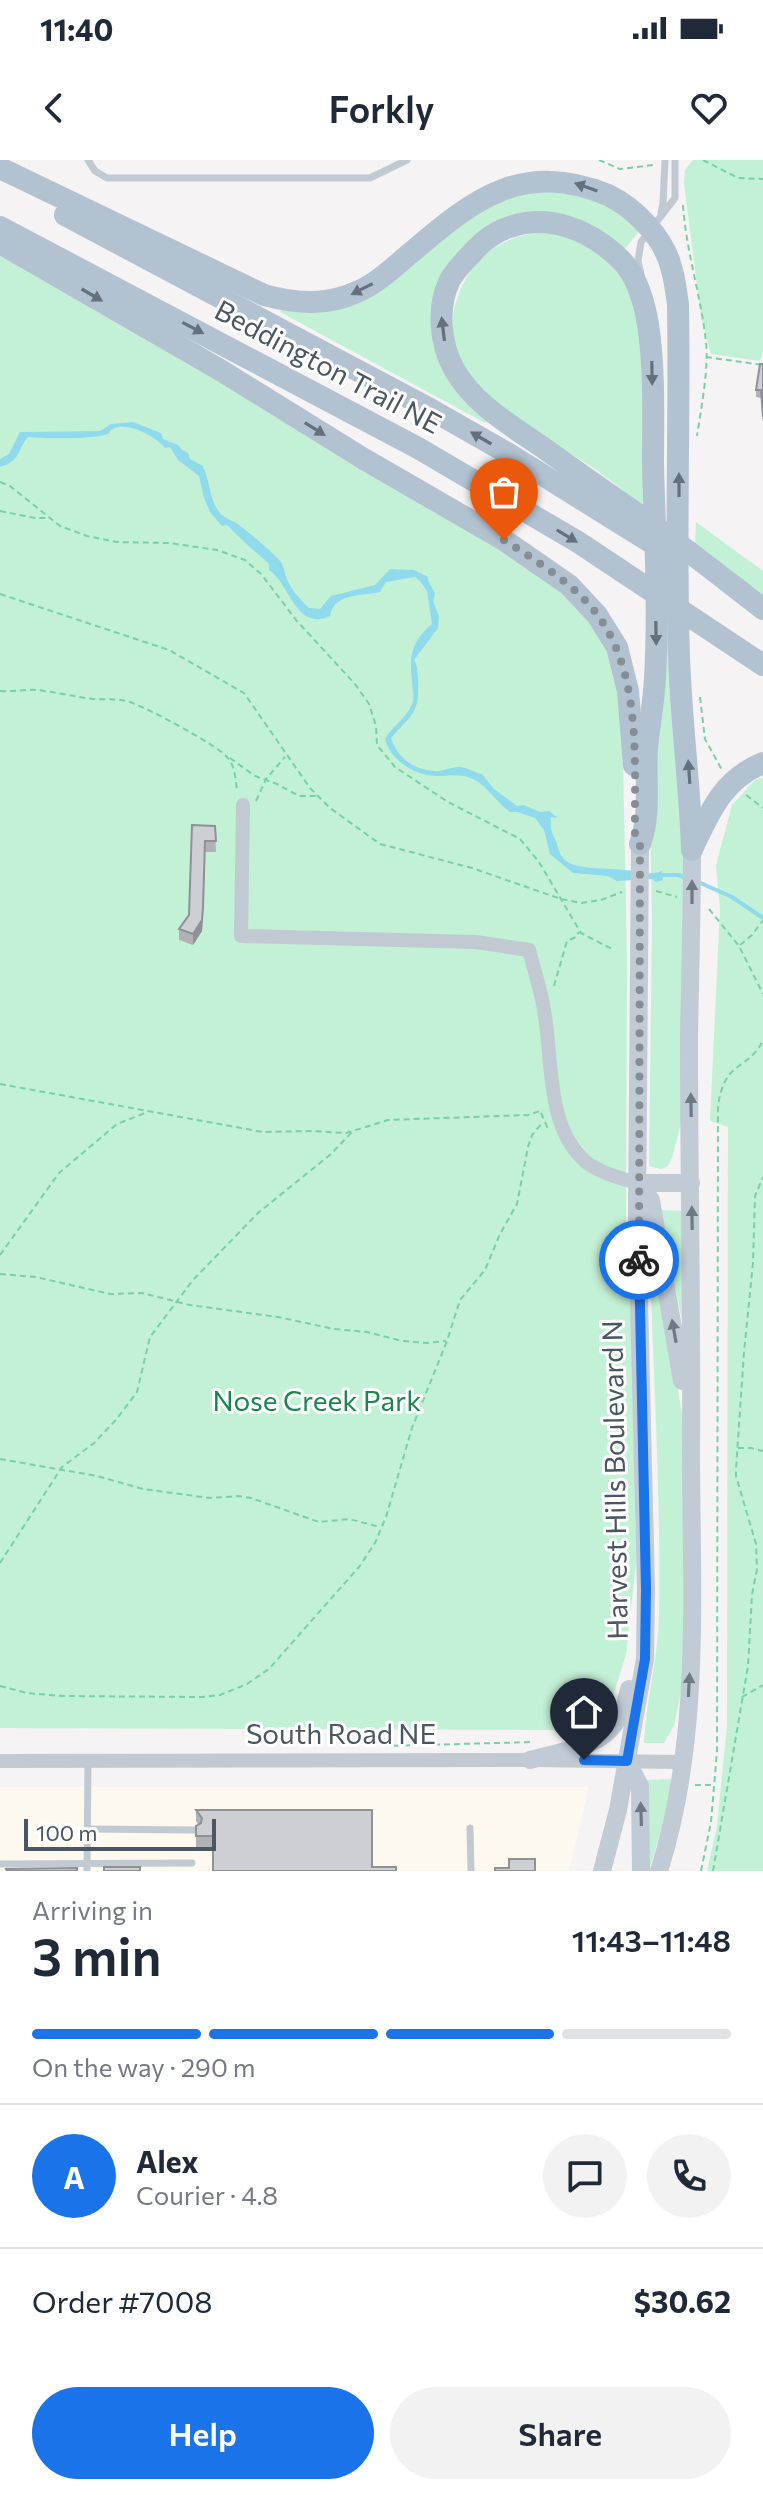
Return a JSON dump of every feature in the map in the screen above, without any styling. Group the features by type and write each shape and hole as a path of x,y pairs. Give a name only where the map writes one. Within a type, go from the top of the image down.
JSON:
{"main road":[{"path":"0,168 264,295 301,303 338,299 372,285 487,193 530,179 552,179 590,187 621,203 654,224 665,251 678,304 679,628 692,850 689,1038 691,1436 690,1690 669,1842 659,1871"},
{"name":"Beddington Trail NE","path":"0,181 627,517 703,570"},
{"path":"627,517 476,398 452,366 441,313 449,280 463,262 494,235 509,227 524,223 560,224 596,238 624,262 641,296 653,365 656,643 646,766 645,831 640,844"},
{"name":"Beddington Trail NE","path":"0,227 418,448 509,500 763,665"},
{"path":"0,243 504,540 553,572 585,600 609,631 624,668 632,718 635,835 640,844"},
{"path":"703,570 763,609"},
{"path":"703,570 763,617"},
{"path":"692,850 713,808 730,783 736,776 763,763"},
{"name":"Harvest Hills Boulevard N","path":"602,1871 615,1822 645,1659 637,1183 640,844"},
{"path":"637,1183 691,1183"},
{"path":"637,1183 651,1200 691,1436"},
{"path":"530,1760 597,1741 619,1720 625,1709 640,1615 646,1596"},
{"path":"627,1761 640,1786 641,1871"}],"street":[{"path":"243,805 241,936 476,942 529,950 545,1010 553,1103 570,1142 584,1160 597,1169 637,1183"},
{"name":"South Road NE","path":"0,1761 682,1762"}],"lane":[{"path":"88,160 95,171 107,178 370,178 407,160"},
{"path":"654,224 663,203 665,160"},
{"path":"641,296 642,279 638,261 641,242 675,198 675,160"},
{"path":"87,1867 88,1761"},
{"path":"470,1828 471,1871"},
{"path":"88,1829 196,1830"},
{"path":"0,1864 87,1867 192,1863"}],"path":[{"path":"599,160 620,169 654,165"},
{"path":"703,160 738,178 763,179"},
{"path":"706,357 763,365"},
{"path":"0,482 10,486 60,526 87,536 116,542 169,543 217,550 245,560 262,575 296,620 355,684 369,704 376,726 377,745 382,754 395,767 448,802 520,839 539,862 580,931 612,949"},
{"path":"0,511 35,518 49,517"},
{"path":"0,594 169,650 244,693 286,756 319,796 330,808 380,844 472,868 581,903 601,900 624,891"},
{"path":"0,691 40,690 130,702 204,739 265,781 299,796 319,796"},
{"path":"228,758 236,781 237,805 254,805 265,781 286,756"},
{"path":"738,789 763,808"},
{"path":"654,890 686,899"},
{"path":"709,909 739,946 763,994"},
{"path":"739,946 763,920"},
{"path":"554,986 567,941 580,931"},
{"path":"701,1871 711,1822 718,1693 718,1106 725,1077 758,1050 763,1041"},
{"path":"0,1084 263,1132 346,1133 388,1120 528,1115 540,1112 553,1103"},
{"path":"0,1255 66,1167 117,1124 149,1111"},
{"path":"0,1686 27,1693 62,1696 188,1698 220,1695 247,1684 269,1669 359,1567 375,1543 412,1428 460,1300 485,1270 517,1204 528,1147 532,1135 543,1122"},
{"path":"0,1563 60,1471 94,1443 137,1392 150,1337 193,1280 258,1213 331,1154 353,1131"},
{"path":"713,1871 750,1654 757,1559 749,1516 736,1476 753,1263 755,1196 763,1177"},
{"path":"0,1274 36,1277 110,1294 142,1293 176,1302 367,1332 402,1341 447,1341"},
{"path":"738,1448 763,1451"},
{"path":"0,1459 97,1476 143,1489 210,1498 251,1498 319,1522 349,1519 382,1527"},
{"path":"741,1698 763,1685"},
{"path":"686,1785 714,1785"}],"shaded area":[{"path":"0,1787 589,1787 569,1871 0,1871"}],"green space":[{"path":"693,160 763,160 763,352 760,361 711,354 701,316 684,183 685,170"},
{"path":"534,188 577,190 611,203 641,229 624,250 596,227 569,216 515,216 435,312 489,419 485,423 280,312 282,307 308,311 474,211"},
{"path":"539,231 571,234 622,270 636,299 645,359 643,506 599,472 510,414 468,373 456,348 453,321 466,278 491,250"},
{"name":"Nose Creek Park","path":"0,250 496,547 563,590 603,636 622,705 627,963 626,1219 634,1381 636,1563 626,1655 605,1721 555,1730 0,1728"},
{"path":"696,522 763,571 763,597 695,545"},
{"path":"662,630 672,630 685,799 683,1116 672,1158 667,1167 661,1169 649,1166 650,815"},
{"path":"763,778 763,1871 707,1871 717,1826 727,1725 728,1127 710,1121 720,909 716,865 732,805 755,780"},
{"path":"660,1210 684,1211 682,1321"},
{"path":"649,1241 653,1241 685,1432 684,1677 674,1726 664,1743 644,1743 659,1616 658,1475"},
{"path":"671,1779 672,1792 649,1871 647,1780"}],"water":[{"path":"133,422 161,433 163,439 178,445 190,459 203,466 219,512 250,533 281,562 291,587 309,608 320,609 331,596 375,585 390,569 414,570 428,577 435,593 433,601 439,616 438,628 414,660 418,678 416,706 391,738 407,761 434,771 459,767 468,769 482,774 494,789 517,806 549,811 558,818 551,817 551,829 561,855 569,863 644,873 662,871 663,880 617,881 608,876 573,873 550,854 544,830 535,818 510,812 473,779 421,773 405,766 393,754 385,739 412,704 413,649 432,624 427,591 415,577 386,582 380,592 343,599 330,616 309,618 269,570 269,564 227,525 222,526 210,512 199,476 178,460 170,447 165,448 149,435 128,427 89,437 28,437 15,458 0,467 0,459 9,454 20,432 100,431 111,424"}],"building":[{"path":"760,364 763,364 763,417 761,390 756,390"},
{"path":"192,825 215,826 216,841 205,841 202,920 193,934 179,929 189,915"},
{"path":"196,1810 372,1810 372,1867 396,1867 396,1871 213,1871 213,1836 196,1836 196,1826 202,1818"},
{"path":"509,1859 535,1859 535,1871 495,1871 495,1868 509,1868"},
{"path":"104,1867 140,1867 140,1871 104,1871"},
{"path":"77,1868 77,1871 6,1869"}],"waterway":[{"path":"661,875 687,878"},
{"path":"696,881 732,897 763,918"}],"way so far":[{"path":"504,540 553,572 585,600 609,631 624,668 632,718 635,835 640,844 639,1260"}],"route":[{"path":"584,1760 627,1761 645,1659 639,1260"}]}
